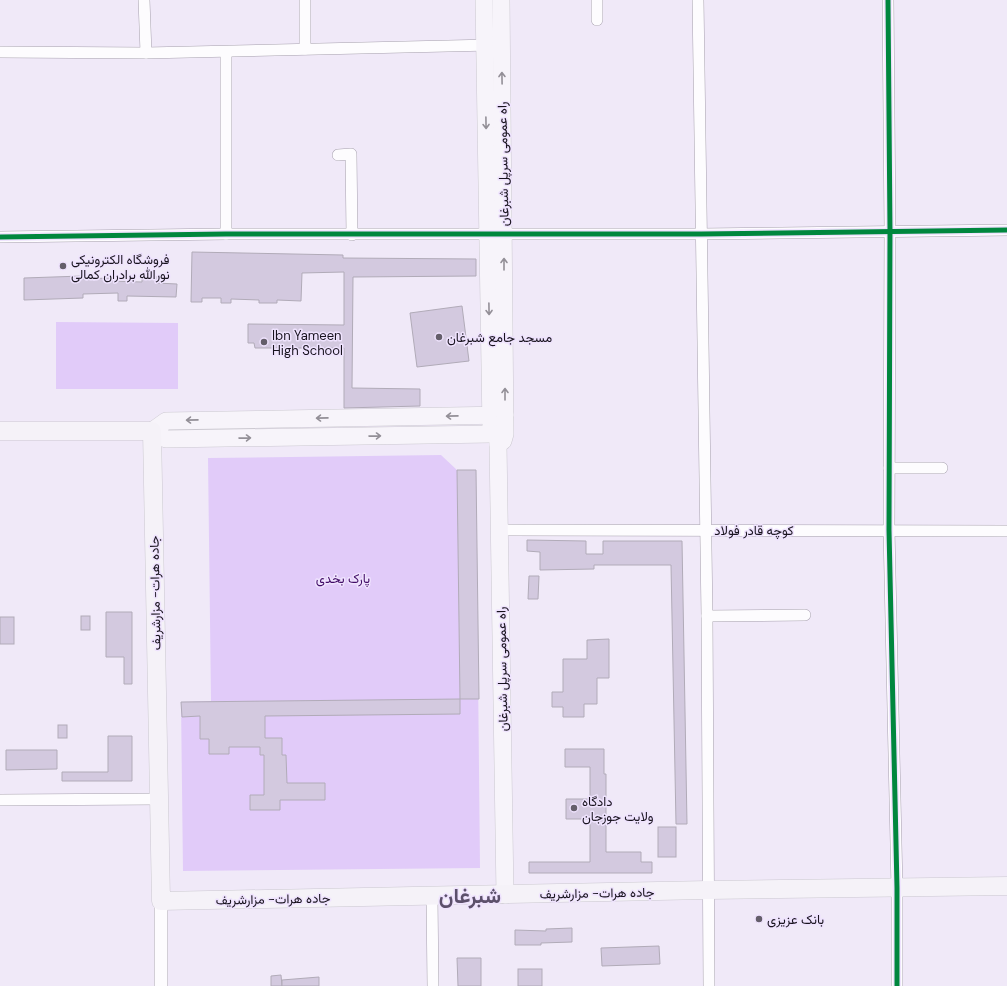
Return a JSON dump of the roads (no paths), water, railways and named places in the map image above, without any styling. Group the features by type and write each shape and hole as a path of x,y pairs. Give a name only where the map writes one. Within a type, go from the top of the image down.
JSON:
{"highway":[{"path":"0,431 152,431"},
{"name":"جاده هرات- مزارشریف","path":"152,431 161,901 708,890 1007,886"}],"main road":[{"name":"راه عمومی سرپل شبرغان","path":"484,0 493,45"},
{"name":"راه عمومی سرپل شبرغان","path":"501,0 493,45 498,416 495,439 500,530 505,895"},
{"path":"495,439 166,439 152,431 166,420 498,416"}],"street":[{"path":"144,0 146,53"},
{"path":"305,0 306,49"},
{"path":"597,0 597,20"},
{"path":"698,0 700,234 707,616 709,986"},
{"path":"888,0 890,230 889,530 898,986"},
{"path":"0,52 226,52 493,45"},
{"path":"226,52 226,234"},
{"path":"338,155 350,154 352,234"},
{"path":"0,237 226,234 700,234 890,230 1007,230"},
{"path":"889,468 942,468"},
{"name":"کوچه قادر فولاد","path":"500,530 1007,531"},
{"path":"707,616 805,615"},
{"path":"0,800 159,799"},
{"path":"432,896 433,986"},
{"path":"161,901 161,986"}],"place":[{"name":"فروشگاه الکترونیکی نورالله برادران کمالی","path":"63,266"},
{"name":"مسجد جامع شبرغان","path":"439,337"},
{"name":"Ibn Yameen High School","path":"264,342"},
{"name":"دادگاه ولایت جوزجان","path":"574,808"},
{"name":"بانک عزیزی","path":"759,919"}],"district":[{"name":"شبرغان","path":"470,896"}],"park label":[{"name":"پارک بخدی","path":"343,578"}]}
